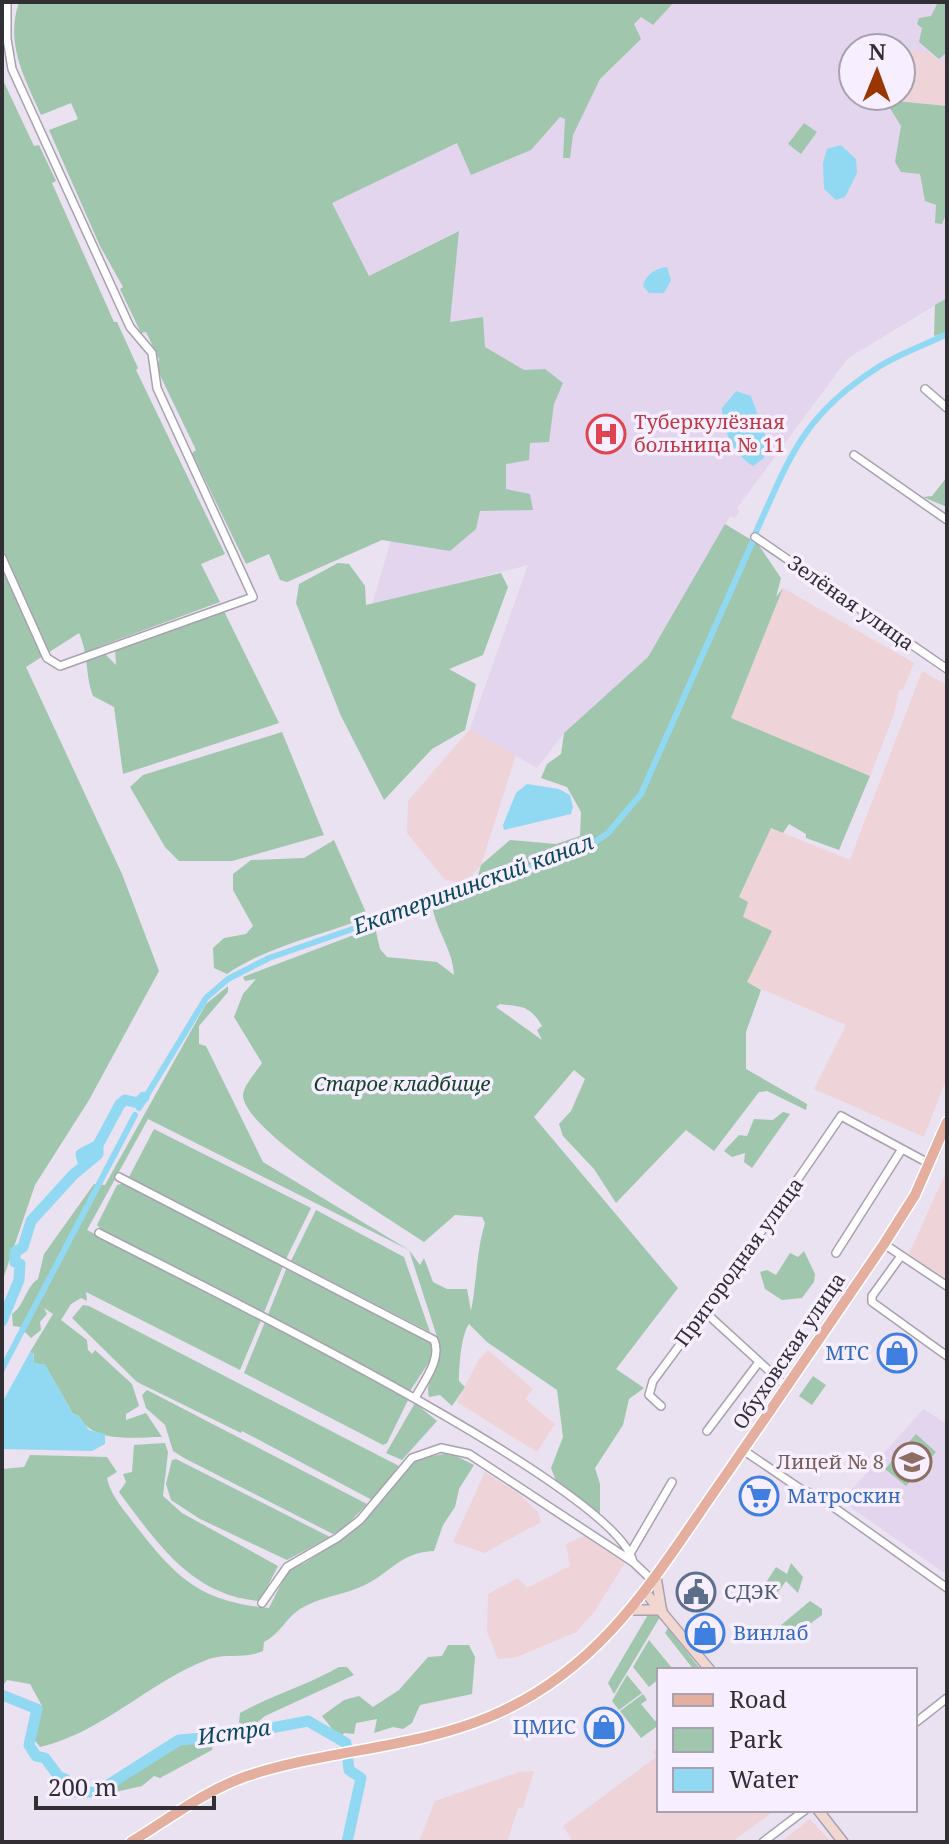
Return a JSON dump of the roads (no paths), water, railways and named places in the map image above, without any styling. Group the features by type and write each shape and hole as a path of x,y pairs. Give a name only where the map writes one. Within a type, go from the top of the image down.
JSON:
{"main road":[{"name":"Обуховская улица","path":"131,1842 229,1784 263,1772 426,1737 487,1718 545,1688 587,1657 645,1592 884,1244 930,1164 947,1122"}],"street":[{"path":"2,558 47,658 60,666 253,597 157,388 152,353 130,327 12,69 7,39 7,2"},
{"path":"925,389 947,408"},
{"path":"854,455 947,520"},
{"name":"Зелёная улица","path":"755,537 947,669"},
{"name":"Пригородная улица","path":"661,1406 649,1395 649,1387 706,1313 722,1284 791,1192 841,1116 902,1149"},
{"path":"836,1253 902,1149 930,1164"},
{"path":"119,1177 434,1340 438,1352 415,1398"},
{"path":"99,1233 415,1398 582,1503 631,1552 633,1562"},
{"path":"884,1244 947,1286"},
{"path":"901,1256 872,1296 872,1302 947,1356"},
{"path":"706,1313 787,1387"},
{"path":"707,1431 759,1362"},
{"path":"262,1603 287,1567 337,1538 360,1520 412,1458 441,1448 469,1454 633,1562 654,1579 662,1610"},
{"path":"743,1450 802,1490 818,1496 947,1588"},
{"path":"631,1552 672,1482"},
{"path":"645,1592 708,1668"},
{"path":"631,1610 662,1610"},
{"path":"917,1721 947,1698"},
{"path":"763,1842 802,1812"},
{"path":"820,1812 843,1842"}],"water":[{"path":"841,145 856,159 857,173 845,197 836,200 824,189 823,163 827,149"},
{"path":"667,267 671,280 664,293 649,293 643,286 646,279 655,271"},
{"path":"736,391 751,396 766,438 764,458 753,466 735,448 722,416 722,408"},
{"path":"527,784 559,789 570,795 571,814 504,830 503,825 516,793"},
{"path":"30,1352 34,1354 33,1362 45,1365 73,1414 79,1416 89,1430 105,1434 105,1444 92,1451 2,1449 2,1403"}],"waterway":[{"name":"Екатерининский канал","path":"756,532 791,458 833,401 880,366 947,334"},
{"name":"Екатерининский канал","path":"139,1108 206,998 228,979 269,958 586,848 608,833 641,794 752,543"},
{"path":"2,1321 19,1280 20,1264 15,1262 15,1252 23,1247 31,1221 73,1175 98,1154 98,1145 120,1104 125,1100 138,1103 144,1097"},
{"name":"Екатерининский канал","path":"2,1369 135,1115"},
{"path":"84,1166 81,1154 98,1145"},
{"name":"Истра","path":"2,1695 37,1709 29,1745 36,1756 45,1758 59,1777 65,1779 64,1791 67,1792 104,1792 108,1785 179,1740 229,1736 308,1721 346,1743 349,1770 361,1778 347,1842"}],"place":[{"name":"Туберкулёзная больница № 11","path":"606,434"},
{"name":"МТС","path":"897,1353"},
{"name":"Лицей № 8","path":"912,1462"},
{"name":"Матроскин","path":"759,1496"},
{"name":"СДЭК","path":"696,1592"},
{"name":"Винлаб","path":"705,1633"},
{"name":"ЦМИС","path":"604,1727"}],"park label":[{"name":"Старое кладбище","path":"402,1084"}]}
